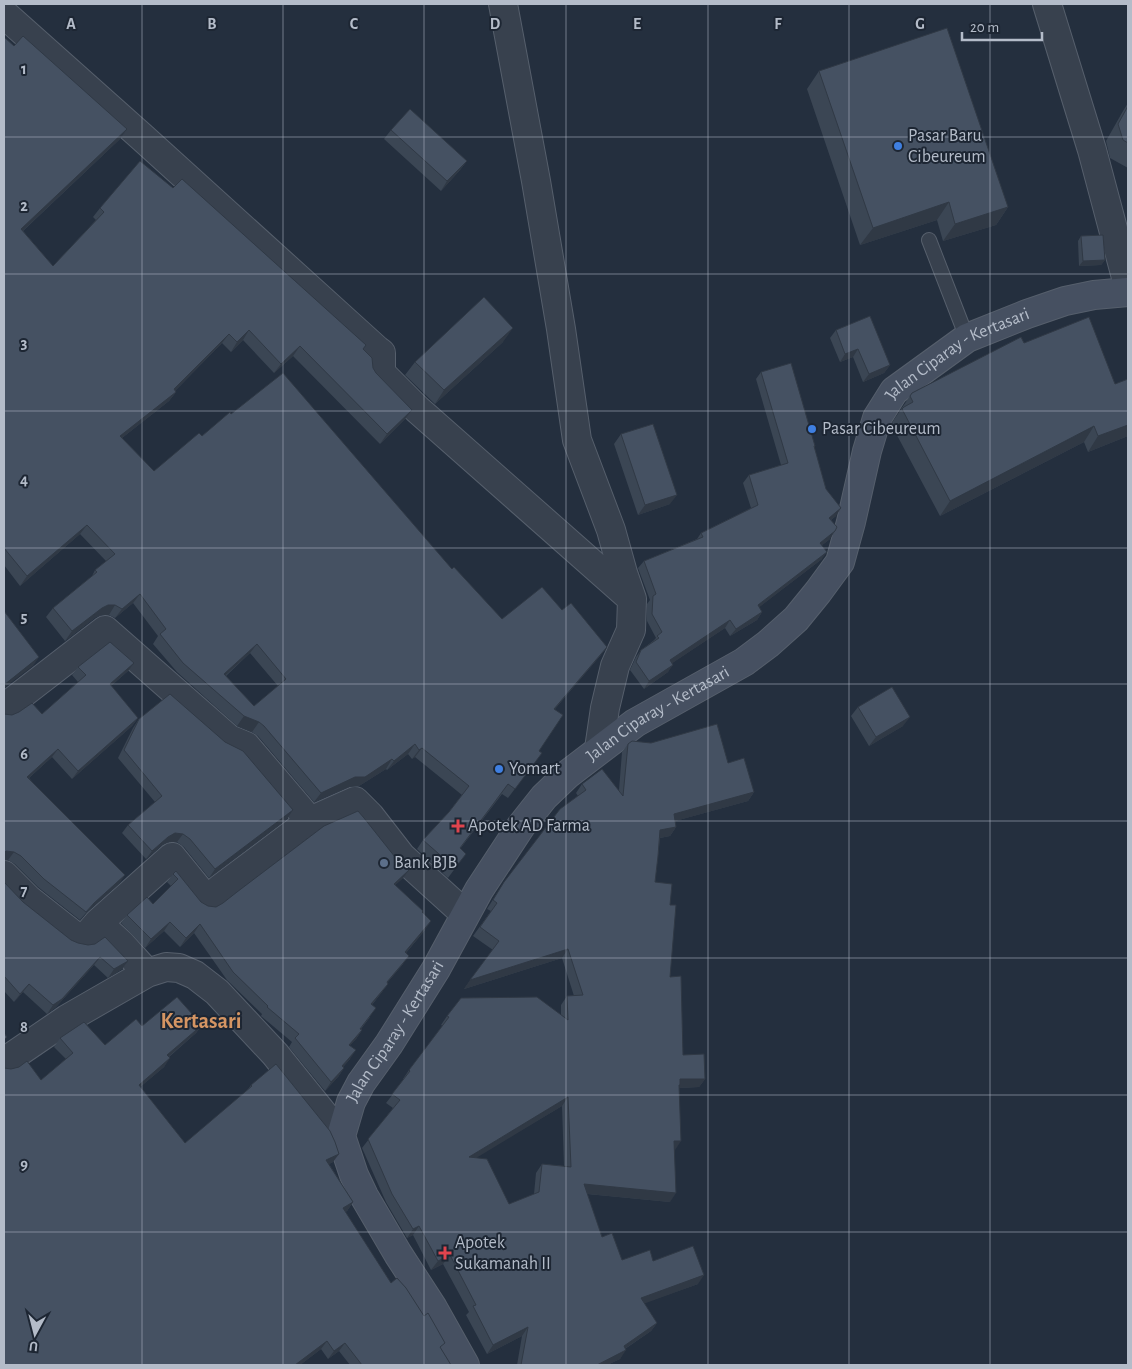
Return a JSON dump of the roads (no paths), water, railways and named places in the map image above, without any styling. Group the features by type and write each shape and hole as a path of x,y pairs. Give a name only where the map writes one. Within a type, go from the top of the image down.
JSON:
{"main road":[{"name":"Jalan Ciparay - Kertasari","path":"341,1136 351,1102 361,1082 436,969 465,914 500,857 544,797 568,774 635,723 744,662 796,619 818,592 840,562 867,451 878,418 894,391 966,338 1065,301 1094,295 1128,292"},
{"path":"341,1136 350,1167 364,1196 433,1308 465,1365"}],"street":[{"path":"503,4 536,181 561,329 577,440 611,530 632,599 631,630 615,666 604,708 599,749"},
{"path":"1048,4 1092,150 1128,284"},
{"path":"4,14 377,350 381,354 381,371 383,375 417,409 632,599"},
{"path":"4,708 106,630 230,739 246,746 310,821"},
{"path":"4,875 28,899 75,936 85,938 98,923 172,857 208,900 221,888 310,821 355,801 370,816 401,856 465,914"},
{"path":"98,923 121,944 147,973"},
{"path":"4,1062 67,1019 147,973 166,967 180,968 195,975 217,992 275,1054 341,1136"}],"lane":[{"path":"929,240 966,338"}],"place":[{"name":"Pasar Baru Cibeureum","path":"898,146"},
{"name":"Pasar Cibeureum","path":"812,429"},
{"name":"Yomart","path":"499,769"},
{"name":"Apotek AD Farma","path":"458,826"},
{"name":"Bank BJB","path":"384,863"},
{"name":"Apotek Sukamanah II","path":"445,1253"}],"district":[{"name":"Kertasari","path":"201,1021"}]}
